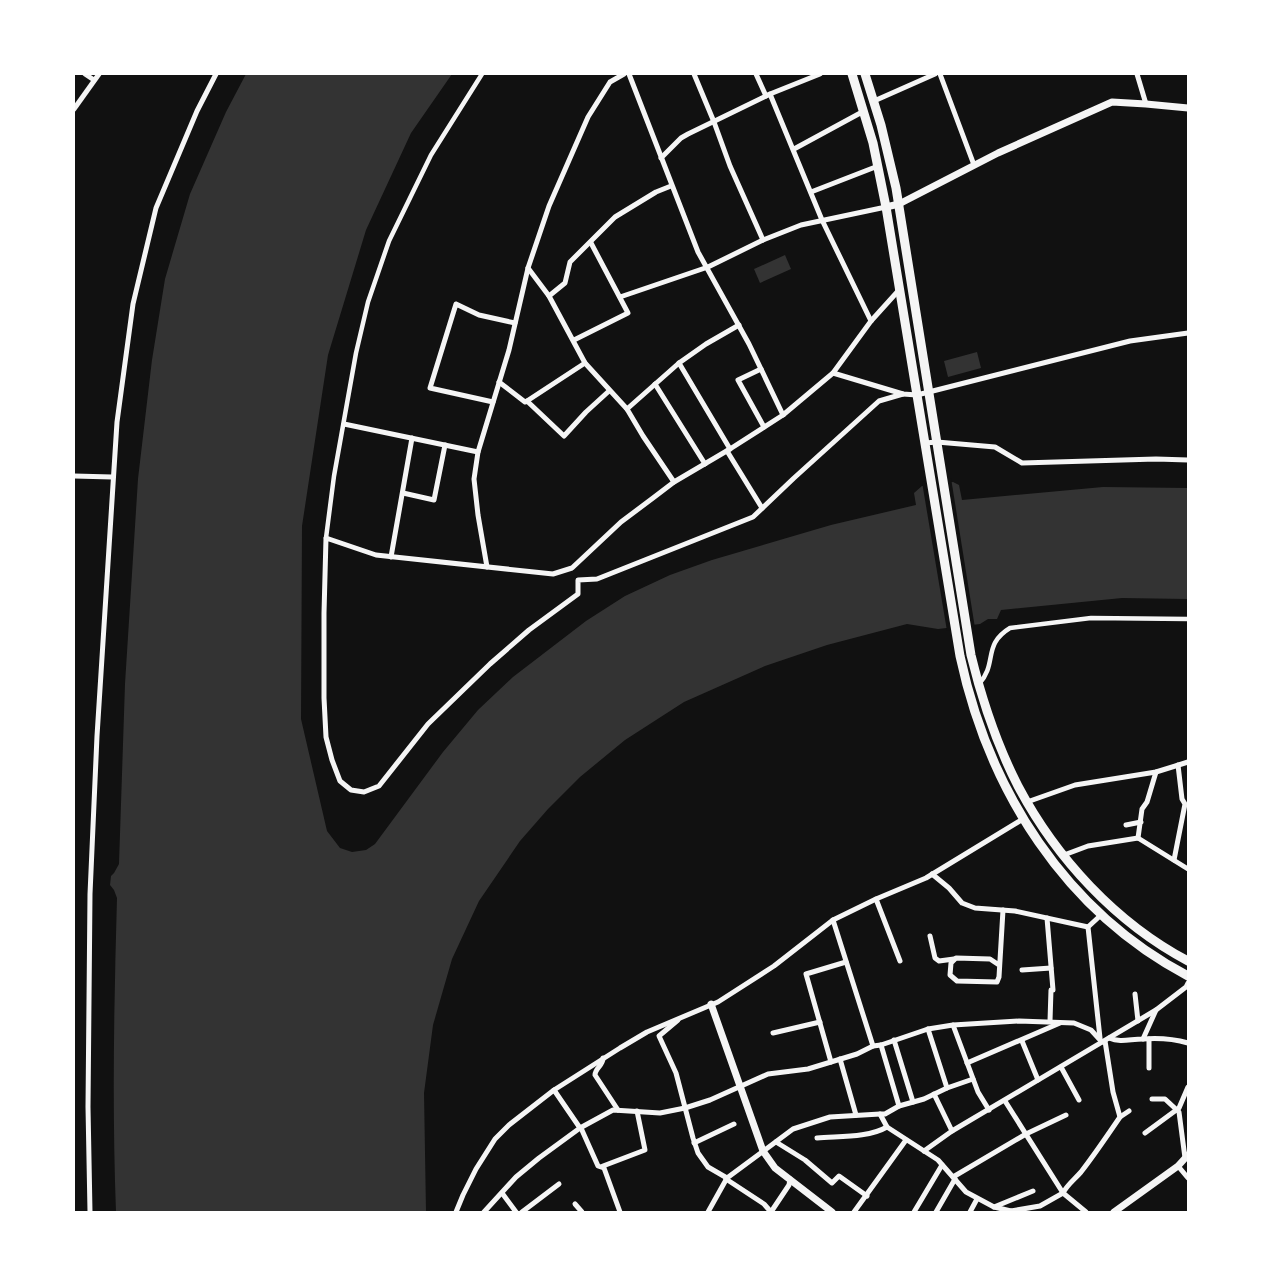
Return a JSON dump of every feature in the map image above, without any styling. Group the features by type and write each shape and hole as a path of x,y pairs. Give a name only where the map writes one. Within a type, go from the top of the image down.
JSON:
{"highway":[{"path":"852,74 864,111 887,206 960,656 969,695 985,742 1010,798 1023,819 1078,892 1116,929 1145,951 1188,976"},
{"path":"865,74 891,164 899,204 971,655 996,737 1027,802 1091,888 1149,937 1188,961"}],"street":[{"path":"85,74 94,80"},
{"path":"74,109 99,74"},
{"path":"90,1213 90,894 117,422 133,304 156,208 197,111 216,74"},
{"path":"482,74 431,155 389,241 368,302 356,353 326,538 326,737 331,760 340,781 351,790 364,792 379,786 428,724 529,631 578,594 578,580"},
{"path":"487,567 474,479 478,452 509,350 527,268 549,206 587,117 610,82 626,74 698,252 739,325 783,415"},
{"path":"694,74 763,240"},
{"path":"756,74 794,149 822,220 871,321"},
{"path":"661,158 681,138 768,95 820,74"},
{"path":"874,101 937,74 974,165"},
{"path":"1137,74 1146,104"},
{"path":"620,297 708,267 801,225 899,204 998,153 1112,102 1188,108"},
{"path":"794,149 864,111"},
{"path":"811,192 878,166"},
{"path":"549,296 565,284 570,262 615,217 671,186"},
{"path":"574,340 628,313 591,243"},
{"path":"527,268 549,296 585,363 627,409 674,482"},
{"path":"326,538 376,555 553,574 572,568 621,522 674,482 783,415 833,373 871,321 899,290"},
{"path":"493,402 430,388 456,304 479,315 515,323"},
{"path":"627,409 679,363 739,325"},
{"path":"562,572 578,580 597,579 753,517 879,401 903,394 928,392 1130,341 1188,333"},
{"path":"527,401 585,363"},
{"path":"679,363 762,508"},
{"path":"761,369 738,380 764,427"},
{"path":"833,373 903,394"},
{"path":"499,382 527,401 564,436 609,391"},
{"path":"655,384 705,464"},
{"path":"344,424 478,452"},
{"path":"391,556 412,439"},
{"path":"925,443 995,447 1022,463 1188,460"},
{"path":"403,493 434,500 445,445"},
{"path":"74,476 112,477"},
{"path":"979,684 986,676 995,642 1001,633 1010,628 1091,618 1188,619"},
{"path":"1027,802 1075,785 1156,772 1188,762"},
{"path":"1174,860 1187,804 1182,799 1178,765"},
{"path":"1138,838 1142,809 1147,802 1156,772"},
{"path":"456,1213 476,1168 495,1139 555,1090 647,1032 718,1002 774,966 833,920 932,874 1023,819"},
{"path":"1126,825 1141,822"},
{"path":"1064,855 1088,846 1138,838 1188,869"},
{"path":"932,874 962,903 975,908 1003,910 1088,927"},
{"path":"876,899 900,961"},
{"path":"956,958 951,963 950,975 957,981 997,982 1003,910"},
{"path":"1088,927 1101,915"},
{"path":"1047,918 1053,990 1050,1021"},
{"path":"833,920 873,1045"},
{"path":"1088,927 1104,1040 1120,1117"},
{"path":"930,936 934,958 939,961 956,958 990,959 999,965"},
{"path":"894,943 902,941"},
{"path":"831,1062 806,974 846,962"},
{"path":"1022,970 1051,968"},
{"path":"925,1151 1156,1010 1186,988 1188,983"},
{"path":"1135,994 1138,1021"},
{"path":"711,1004 763,1151 775,1168 832,1213"},
{"path":"1149,1068 1146,1039 1156,1010"},
{"path":"659,1037 680,1017"},
{"path":"484,1213 516,1177 539,1158 580,1128 613,1110 660,1113 685,1108 768,1074 808,1069 857,1055 873,1045 881,1045 928,1029 953,1025 1050,1021 1074,1023 1091,1030 1104,1040 1118,1042 1146,1039 1188,1043"},
{"path":"773,1032 820,1022"},
{"path":"967,1063 1061,1022"},
{"path":"953,1025 978,1093 989,1110"},
{"path":"928,1029 947,1088"},
{"path":"647,1032 659,1037 676,1073 694,1143 708,1167 764,1204 771,1212 791,1178"},
{"path":"894,1040 913,1102"},
{"path":"1021,1041 1038,1080"},
{"path":"881,1045 899,1106"},
{"path":"603,1058 603,1063 595,1075 618,1110"},
{"path":"840,1059 856,1115"},
{"path":"1061,1067 1079,1100"},
{"path":"708,1213 727,1179 793,1129 830,1116 885,1114 899,1106 973,1079"},
{"path":"1144,1133 1178,1109 1188,1087"},
{"path":"555,1090 580,1128 598,1166 603,1167 645,1150 637,1111"},
{"path":"934,1094 953,1132"},
{"path":"1114,1213 1178,1166 1187,1156 1178,1109 1165,1099 1152,1099"},
{"path":"1005,1101 1063,1193 1086,1213"},
{"path":"880,1114 887,1127 937,1160 966,1192 994,1207 1012,1212 1040,1206 1063,1193 1120,1117 1129,1111"},
{"path":"936,1213 954,1178 1026,1134 1066,1115"},
{"path":"694,1143 734,1124"},
{"path":"817,1138 863,1134 887,1127"},
{"path":"854,1213 906,1140"},
{"path":"776,1142 805,1160 832,1183 839,1176 867,1196"},
{"path":"914,1213 942,1165"},
{"path":"1178,1166 1188,1178"},
{"path":"603,1167 620,1213"},
{"path":"522,1213 559,1184"},
{"path":"994,1207 1032,1191"},
{"path":"502,1193 516,1213"},
{"path":"970,1213 977,1199"}],"shaded area":[{"path":"246,74 452,74 411,133 366,230 328,355 302,526 301,719 327,831 340,848 352,852 366,850 375,844 443,752 478,710 513,677 586,621 625,596 670,575 831,525 916,505 914,493 922,486 953,482 959,485 962,500 1103,487 1188,488 1188,599 1122,598 1001,610 997,619 988,619 980,624 938,629 907,624 827,645 765,666 684,702 625,740 580,777 520,841 479,901 452,959 433,1025 424,1093 426,1212 116,1212 114,1055 117,898 110,885 111,876 119,864 125,684 138,479 165,279 190,194"},
{"path":"785,255 791,269 760,283 754,269"},
{"path":"977,352 981,368 948,377 944,361"}],"pier":[{"path":"951,478 975,628 947,631 922,482"}]}
